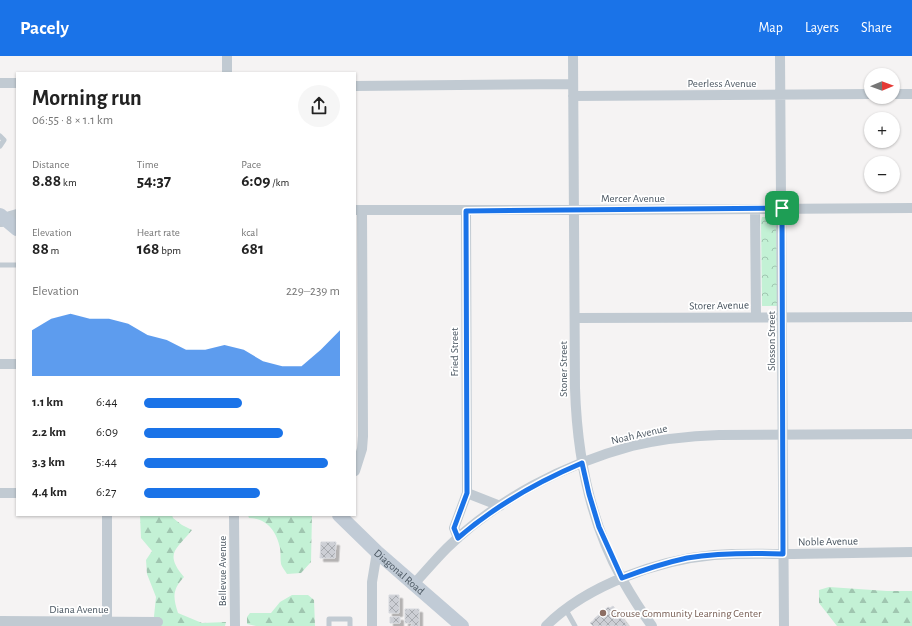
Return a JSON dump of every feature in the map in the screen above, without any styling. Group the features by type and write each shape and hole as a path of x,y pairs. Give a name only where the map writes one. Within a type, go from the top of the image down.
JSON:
{"street":[{"path":"227,56 227,72"},
{"path":"356,86 573,84 573,56"},
{"name":"Slosson Street","path":"780,56 784,626"},
{"path":"0,83 16,83"},
{"name":"Stoner Street","path":"573,84 576,421 582,463 599,527 622,578 652,626"},
{"name":"Peerless Avenue","path":"573,96 864,94"},
{"path":"900,94 912,94"},
{"name":"Mercer Avenue","path":"358,210 466,211 912,208"},
{"path":"755,209 756,316"},
{"path":"356,468 360,456 363,436 358,210"},
{"name":"Fried Street","path":"458,538 454,528 467,493 466,211"},
{"path":"5,220 16,228"},
{"name":"Storer Avenue","path":"575,318 756,316 912,317"},
{"path":"0,364 16,364"},
{"name":"Noah Avenue","path":"414,584 448,547 469,528 500,506 554,475 582,463 633,446 686,437 719,435 912,434"},
{"path":"0,493 16,493"},
{"path":"467,493 500,506"},
{"path":"107,516 107,621"},
{"name":"Bellevue Avenue","path":"234,516 235,626"},
{"name":"Diagonal Road","path":"340,516 377,552 461,625"},
{"path":"372,626 372,582 377,552"},
{"name":"Noble Avenue","path":"546,626 566,610 594,592 622,578 647,568 687,558 734,554 912,552"},
{"name":"Diana Avenue","path":"0,622 158,622"}],"lane":[{"path":"0,136 4,140 0,146"},
{"path":"0,265 16,265"},
{"path":"566,610 574,626"},
{"path":"329,626 329,619 350,619 350,626"}],"green space":[{"path":"762,217 776,217 778,306 762,306"},
{"path":"140,516 172,516 182,525 192,530 174,552 175,562 184,577 177,586 175,594 175,602 178,613 202,623 226,622 225,626 153,626 156,597 147,574 146,560 152,551 141,538"},
{"path":"248,516 312,516 311,562 301,573 287,574 281,564 279,542 274,531 261,520 249,518"},
{"path":"829,587 887,591 912,591 912,626 837,626 819,603 819,590"},
{"path":"292,595 308,595 314,600 315,626 256,626 247,624 247,617 250,613 271,613 280,602"}],"building":[{"path":"321,542 336,542 335,558 320,558"},
{"path":"389,595 399,595 399,613 389,613"},
{"path":"613,606 628,626 593,626 590,623 608,607 610,608"},
{"path":"405,609 419,609 419,626 411,626 412,623 405,623"},
{"path":"390,617 400,617 400,623 390,623"}],"place":[{"name":"Crouse Community Learning Center","path":"603,613"}],"route":[{"path":"782,208 783,554 734,554 687,558 647,568 622,578 599,527 582,463 554,475 493,510 458,538 454,528 467,493 466,211 782,208"}]}
